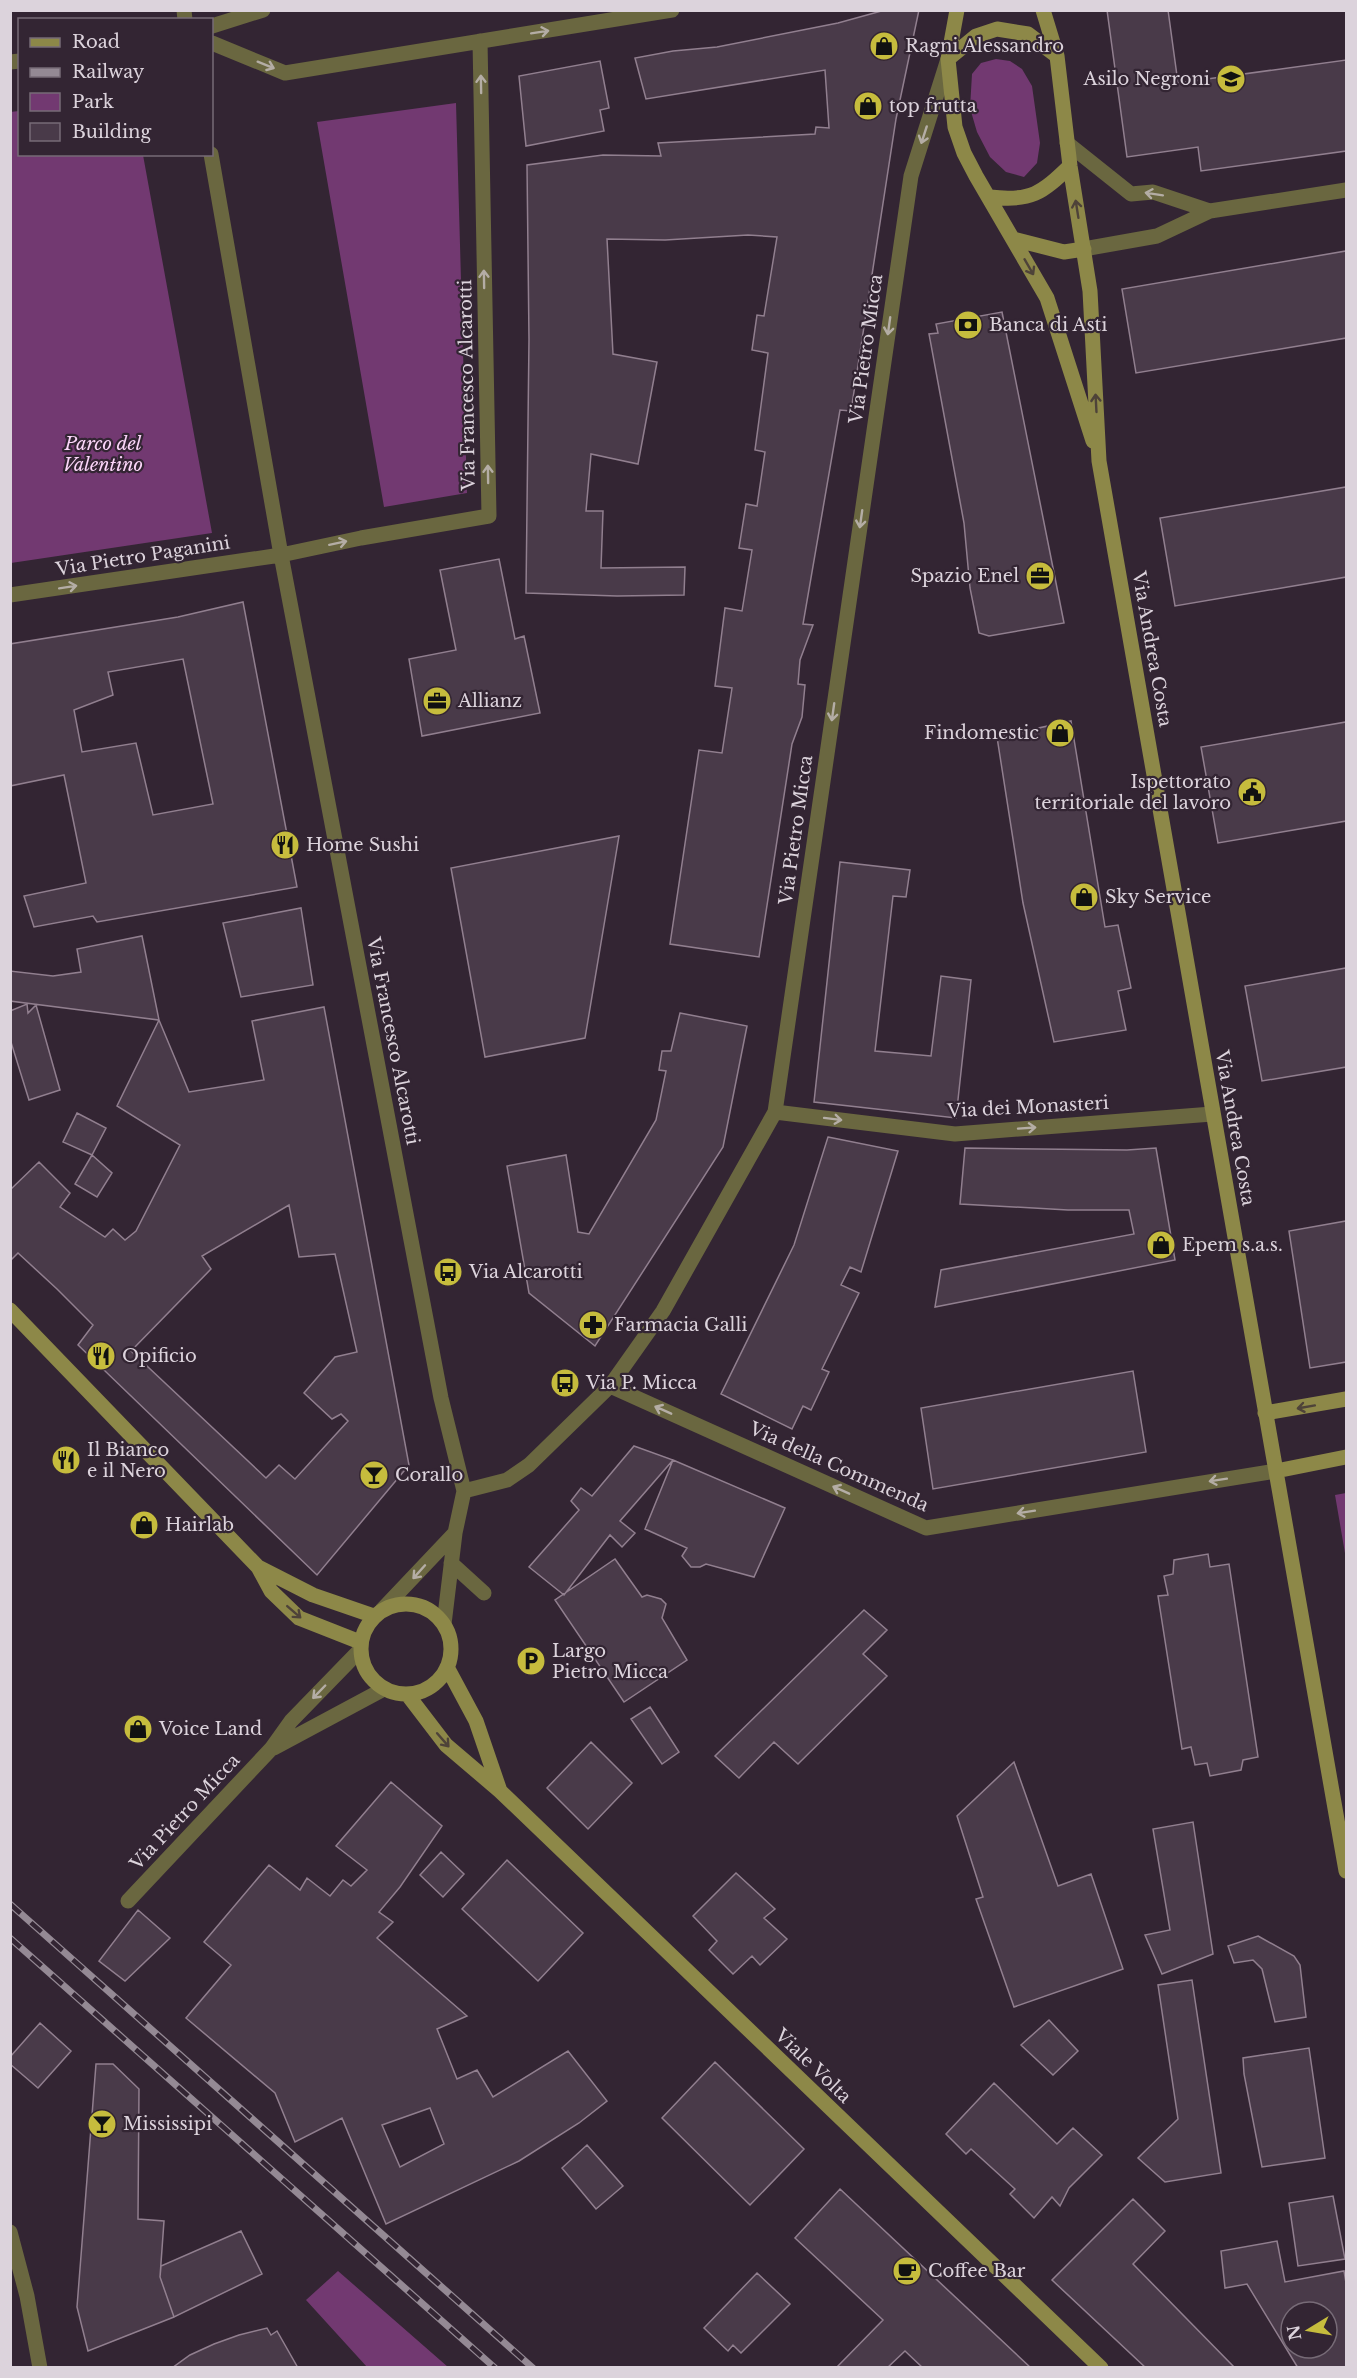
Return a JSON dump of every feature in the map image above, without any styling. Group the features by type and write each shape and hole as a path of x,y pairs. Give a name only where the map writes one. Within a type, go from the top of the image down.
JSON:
{"main road":[{"path":"957,10 948,59 955,127 964,153 990,197 1007,200 1029,197 1050,185 1070,166 1057,56 1043,10"},
{"path":"948,59 976,36 997,29 1028,34 1057,56"},
{"name":"Via Andrea Costa","path":"1070,166 1090,291 1099,461 1212,1114 1347,1871"},
{"name":"Via Andrea Costa","path":"990,197 1047,298 1099,461"},
{"path":"1013,239 1064,252 1084,249"},
{"path":"10,1310 258,1568 271,1591 299,1618 360,1646"},
{"path":"1265,1413 1347,1399"},
{"path":"1276,1471 1347,1458"},
{"path":"258,1568 313,1595 378,1613"},
{"path":"418,1604 428,1609 444,1624 451,1644 451,1655 441,1678 432,1687 418,1693 406,1694 384,1689 365,1671 360,1646 368,1624 378,1613 392,1605 418,1604"},
{"name":"Viale Volta","path":"447,1667 476,1721 500,1791"},
{"name":"Viale Volta","path":"406,1694 446,1745 500,1791 1101,2367"}],"street":[{"path":"213,26 262,10"},
{"path":"213,43 285,73 672,10"},
{"name":"Via Francesco Alcarotti","path":"281,555 361,538 489,516 480,41"},
{"name":"Via Pietro Micca","path":"464,1491 507,1480 529,1465 610,1386 663,1311 775,1112 910,176 948,59"},
{"path":"1068,143 1131,194 1153,192 1210,210"},
{"name":"Via Francesco Alcarotti","path":"211,156 281,555 441,1398 464,1491 455,1533"},
{"path":"1084,249 1157,236 1210,210 1347,190"},
{"name":"Via Pietro Paganini","path":"10,595 281,555"},
{"name":"Via dei Monasteri","path":"775,1112 955,1134 1212,1114"},
{"name":"Via della Commenda","path":"610,1386 926,1528 1276,1471"},
{"path":"444,1624 455,1533"},
{"path":"378,1613 455,1533"},
{"path":"451,1563 484,1593"},
{"name":"Via Pietro Micca","path":"128,1901 271,1749 291,1721 360,1646"},
{"name":"Via Pietro Micca","path":"271,1749 384,1689"},
{"path":"10,2232 27,2296 40,2367"}],"green space":[{"path":"996,59 1010,61 1022,69 1032,86 1040,143 1037,163 1024,177 1006,172 990,157 977,132 970,108 972,74 981,63"},
{"path":"456,103 467,493 384,507 317,122"},
{"name":"Parco del Valentino","path":"18,111 18,156 143,156 212,533 11,563 10,112"},
{"path":"1346,1493 1346,1559 1335,1495"},
{"path":"338,2271 448,2367 367,2367 306,2300"}],"building":[{"path":"885,10 919,10 896,119 851,411 840,410 803,624 813,625 800,660 798,684 805,685 802,717 792,744 759,957 670,944 699,750 722,753 732,688 715,686 725,608 742,611 752,550 739,548 746,504 757,506 765,452 755,450 768,353 752,350 757,315 764,316 777,237 748,235 665,240 607,239 613,354 657,362 638,464 591,454 586,511 603,511 601,568 685,567 684,595 617,596 526,593 529,339 527,165 603,155 661,156 658,143 815,134 816,127 829,128 825,70 646,99 635,58 673,51 717,47 838,23"},
{"name":"Asilo Negroni","path":"1107,10 1168,10 1178,83 1346,60 1346,151 1201,171 1198,147 1127,157"},
{"path":"600,61 609,108 600,110 604,131 526,146 519,76"},
{"path":"1346,251 1346,338 1136,373 1122,289"},
{"path":"1002,312 1064,623 989,636 979,633 970,588 964,523 929,334 938,333 936,324"},
{"path":"1346,487 1346,577 1175,606 1160,518"},
{"path":"499,559 515,639 524,636 540,713 422,736 409,659 456,650 440,570"},
{"path":"243,602 297,887 97,922 93,916 34,927 24,896 86,883 64,775 10,786 10,644 178,617","holes":["183,659 213,804 153,815 136,743 82,752 74,710 113,695 108,672"]},
{"path":"1071,721 1105,927 1118,925 1131,988 1118,991 1126,1030 1054,1042 1023,903 997,737"},
{"path":"1346,722 1346,821 1218,843 1201,747"},
{"path":"619,836 585,1038 485,1057 451,868"},
{"path":"840,862 910,870 906,897 893,896 875,1051 931,1056 941,976 971,980 956,1118 814,1102"},
{"path":"301,908 313,985 241,997 223,923"},
{"path":"142,936 159,1020 10,1001 10,971 53,976 81,972 77,949"},
{"path":"1346,968 1346,1067 1262,1081 1245,986"},
{"path":"27,1004 28,1013 36,1005 60,1090 29,1100 10,1039 10,1011"},
{"path":"324,1007 409,1465 317,1575 78,1345 93,1325 18,1253 10,1261 10,1190 39,1162 70,1193 60,1207 105,1237 113,1229 125,1240 136,1231 180,1145 117,1106 159,1020 189,1092 264,1080 252,1021","holes":["289,1205 299,1257 335,1254 357,1352 335,1357 304,1393 332,1419 341,1414 348,1421 295,1479 279,1465 266,1478 131,1351 211,1269 202,1256"]},
{"path":"680,1013 747,1026 723,1147 595,1346 529,1293 507,1166 566,1155 578,1232 589,1234 656,1120 666,1071 659,1070 662,1051 671,1051"},
{"path":"77,1113 106,1128 92,1155 63,1142"},
{"path":"828,1137 898,1151 861,1272 850,1267 841,1285 859,1293 822,1369 829,1372 811,1410 803,1406 792,1429 721,1394 794,1245"},
{"path":"965,1148 1127,1150 1156,1148 1175,1260 935,1307 941,1270 1134,1234 1129,1210 1068,1210 960,1204"},
{"path":"92,1155 112,1173 97,1197 75,1184"},
{"path":"1346,1221 1346,1362 1310,1368 1289,1231"},
{"path":"1133,1371 1146,1452 933,1489 921,1408"},
{"path":"634,1446 673,1460 620,1521 635,1533 622,1547 610,1535 564,1595 529,1567 579,1510 571,1501 581,1488 592,1496"},
{"path":"673,1460 785,1508 754,1577 706,1564 691,1567 682,1556 687,1548 645,1529"},
{"path":"1208,1554 1210,1567 1229,1564 1258,1757 1243,1760 1241,1770 1210,1776 1207,1763 1195,1765 1191,1747 1182,1749 1158,1596 1168,1595 1164,1576 1173,1574 1174,1560"},
{"path":"615,1559 642,1597 647,1595 661,1599 666,1604 662,1618 687,1660 624,1702 555,1600"},
{"path":"864,1610 887,1630 863,1654 887,1676 798,1764 774,1742 739,1778 715,1756"},
{"path":"650,1707 679,1752 662,1764 631,1719"},
{"path":"591,1742 632,1783 588,1829 547,1788"},
{"path":"1014,1762 1058,1886 1091,1874 1123,1969 1014,2007 976,1899 983,1897 957,1816"},
{"path":"391,1782 442,1826 400,1887 379,1912 393,1922 377,1938 467,2016 437,2029 457,2079 477,2070 493,2097 568,2051 607,2101 579,2123 519,2161 386,2224 342,2118 295,2142 275,2093 186,2018 231,1965 204,1942 269,1865 300,1890 307,1878 330,1896 343,1880 351,1886 367,1870 336,1846","holes":["430,2108 444,2144 400,2167 382,2125"]},
{"path":"1193,1822 1213,1954 1162,1974 1145,1935 1170,1930 1153,1829"},
{"path":"441,1852 464,1874 443,1897 420,1875"},
{"path":"507,1860 583,1933 538,1981 462,1909"},
{"path":"736,1873 775,1909 764,1918 787,1939 760,1965 752,1956 733,1974 709,1950 717,1941 693,1916"},
{"path":"138,1910 170,1938 125,1981 99,1961"},
{"path":"1258,1936 1294,1956 1300,1965 1306,2017 1275,2022 1262,1969 1253,1960 1234,1963 1228,1946"},
{"path":"1192,1980 1221,2173 1165,2182 1138,2158 1178,2119 1158,1985"},
{"path":"1049,2020 1078,2051 1053,2075 1021,2045"},
{"path":"40,2023 71,2051 38,2088 10,2064 10,2057"},
{"path":"1309,2048 1325,2158 1262,2167 1243,2058"},
{"path":"715,2062 804,2149 750,2205 662,2118"},
{"path":"96,2064 113,2064 139,2089 138,2219 164,2221 160,2277 174,2317 88,2351 77,2307"},
{"path":"994,2083 1057,2144 1073,2128 1102,2155 1069,2188 1060,2206 1052,2197 1034,2218 1010,2194 1015,2189 971,2149 966,2154 946,2134"},
{"path":"587,2145 623,2186 596,2209 562,2168"},
{"path":"840,2189 1031,2368 923,2368 905,2351 887,2368 836,2368 883,2320 795,2238"},
{"path":"1333,2196 1345,2259 1298,2266 1289,2203"},
{"path":"1133,2199 1165,2231 1133,2264 1235,2368 1146,2368 1052,2280"},
{"path":"241,2231 262,2274 174,2317 160,2277 161,2266"},
{"path":"1277,2241 1285,2282 1344,2271 1346,2368 1298,2368 1293,2360 1339,2360 1339,2300 1279,2300 1279,2337 1247,2284 1225,2288 1221,2251"},
{"path":"757,2273 790,2304 741,2353 733,2345 728,2351 704,2328"},
{"path":"267,2328 271,2335 277,2331 298,2368 172,2368 190,2355 214,2344"}],"railway":[{"path":"10,1904 533,2368"},
{"path":"10,1938 495,2368"}],"place":[{"name":"Ragni Alessandro","path":"884,46"},
{"name":"Asilo Negroni","path":"1231,79"},
{"name":"top frutta","path":"868,106"},
{"name":"Banca di Asti","path":"968,325"},
{"name":"Spazio Enel","path":"1040,576"},
{"name":"Allianz","path":"437,701"},
{"name":"Findomestic","path":"1060,733"},
{"name":"Ispettorato territoriale del lavoro","path":"1252,792"},
{"name":"Home Sushi","path":"285,845"},
{"name":"Sky Service","path":"1084,897"},
{"name":"Epem s.a.s.","path":"1161,1245"},
{"name":"Via Alcarotti","path":"448,1272"},
{"name":"Farmacia Galli","path":"593,1325"},
{"name":"Opificio","path":"101,1356"},
{"name":"Via P. Micca","path":"565,1383"},
{"name":"Il Bianco e il Nero","path":"66,1460"},
{"name":"Corallo","path":"374,1475"},
{"name":"Hairlab","path":"144,1525"},
{"name":"Largo Pietro Micca","path":"531,1661"},
{"name":"Voice Land","path":"138,1729"},
{"name":"Mississipi","path":"102,2124"},
{"name":"Coffee Bar","path":"907,2271"}]}
